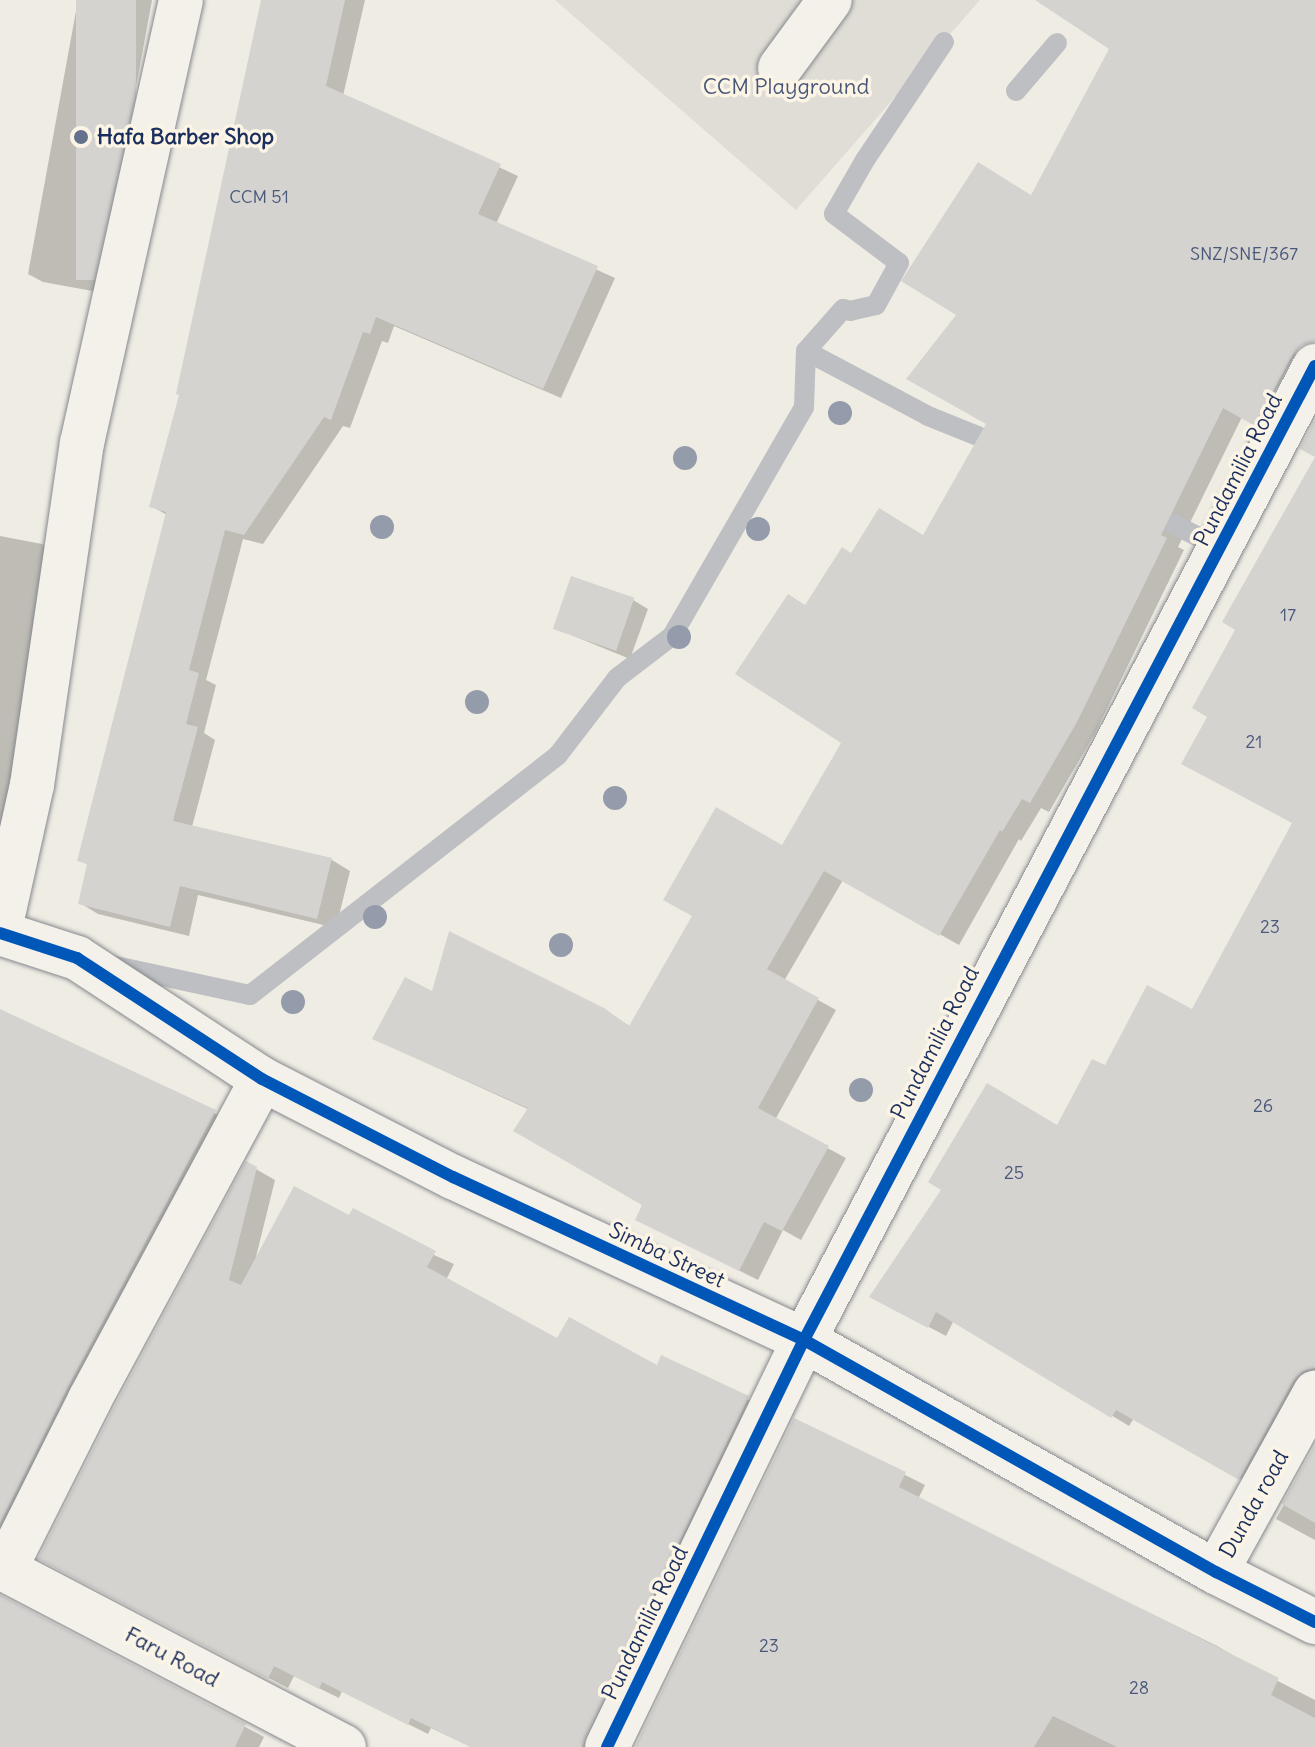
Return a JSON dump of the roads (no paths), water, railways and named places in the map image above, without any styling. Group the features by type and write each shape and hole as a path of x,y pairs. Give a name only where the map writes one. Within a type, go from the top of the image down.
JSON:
{"street":[{"path":"0,931 32,785 82,443 181,0"},
{"path":"780,68 830,0"},
{"name":"Pundamilia Road","path":"607,1747 804,1340 1315,366"},
{"name":"Simba Street","path":"0,931 77,958 262,1079 453,1177 804,1340 1216,1572 1315,1622"},
{"path":"3,1568 262,1079"},
{"name":"Dunda road","path":"1216,1572 1315,1393"},
{"name":"Faru Road","path":"3,1568 344,1747"}],"waterway":[{"path":"944,42 865,160 834,214 899,263 876,305 851,311 843,309 806,351 928,416 1005,447"},
{"path":"1016,91 1057,43"},
{"path":"111,965 250,995 558,755 617,678 672,636 804,407 806,351"},
{"path":"1143,509 1221,548"}],"place":[{"name":"Hafa Barber Shop","path":"81,137"}],"park label":[{"name":"CCM Playground","path":"786,87"}]}
